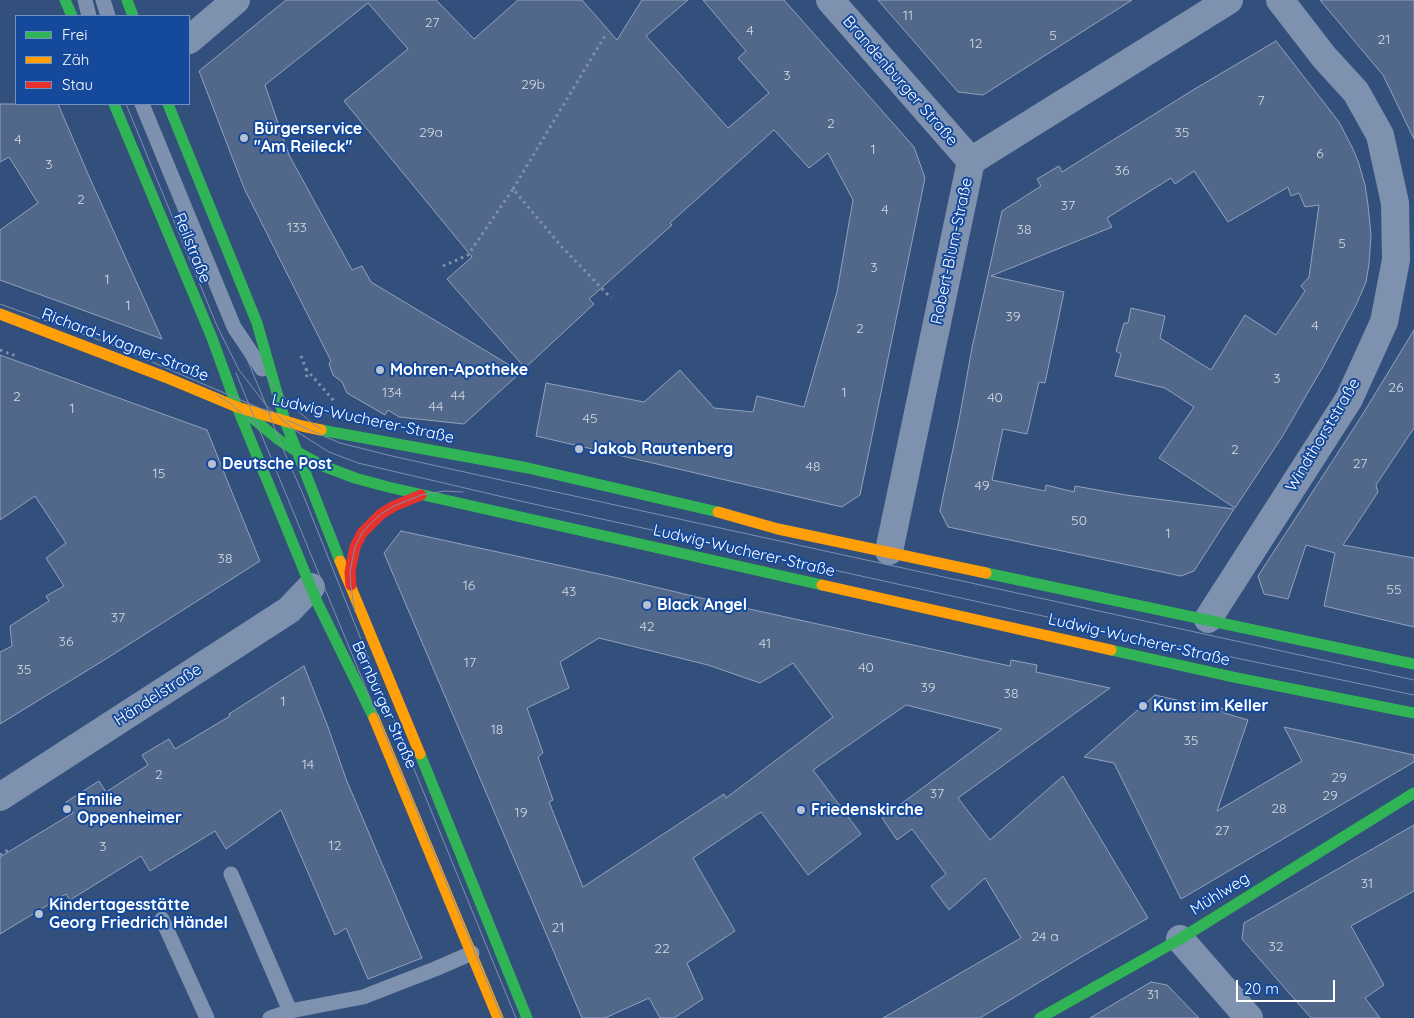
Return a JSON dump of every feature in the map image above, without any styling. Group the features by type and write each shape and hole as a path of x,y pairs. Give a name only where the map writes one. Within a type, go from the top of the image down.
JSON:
{"street":[{"path":"65,0 72,15"},
{"path":"127,0 133,15"},
{"path":"190,39 236,0"},
{"name":"Brandenburger Straße","path":"830,0 971,161"},
{"name":"Robert-Blum-Straße","path":"889,551 971,161 1230,0"},
{"name":"Windthorststraße","path":"1208,619 1348,399 1384,322 1396,260 1395,203 1380,135 1356,92 1324,57 1280,0"},
{"name":"Reilstraße","path":"114,105 212,338 237,407"},
{"name":"Reilstraße","path":"168,105 256,323 285,422"},
{"name":"Richard-Wagner-Straße","path":"0,314 165,377 237,407"},
{"name":"Ludwig-Wucherer-Straße","path":"237,407 285,422 606,485 732,515 778,529 889,551 1414,664"},
{"name":"Ludwig-Wucherer-Straße","path":"237,407 296,451 323,466 355,478 421,495 1233,678 1414,713"},
{"name":"Bernburger Straße","path":"237,407 317,602 369,705 498,1018"},
{"name":"Bernburger Straße","path":"285,422 328,533 436,793 526,1018"},
{"path":"351,587 350,572 352,561 355,547 362,533 381,514 394,506 421,495"},
{"name":"Händelstraße","path":"0,797 289,610 311,587"},
{"name":"Mühlweg","path":"1040,1018 1180,939 1414,793"},
{"path":"1180,939 1249,1018"}],"lane":[{"path":"84,0 89,15"},
{"path":"103,0 108,15"},
{"name":"Reilstraße","path":"142,105 234,327 276,389"},
{"path":"231,874 290,1010"},
{"path":"162,919 206,1018"},
{"path":"270,1018 290,1010 363,997 472,953"}],"path":[{"path":"443,266 468,255 513,189 606,34"},
{"path":"513,189 561,246 611,298"},
{"path":"0,855 10,849"}],"building":[{"path":"286,0 436,0 474,39 518,0 582,0 617,40 642,0 688,0 646,36 728,128 769,93 738,58 746,51 703,0 784,0 914,147 925,178 860,495 842,507 536,436 546,383 644,402 680,370 714,408 753,412 757,396 804,407 837,292 853,200 828,153 809,168 774,130 589,299 594,304 525,368 447,279 472,257 344,101 408,49 368,3 265,85 289,155 352,270 362,266 371,282 521,372 464,424 399,417 388,410 385,415 347,393 342,382 333,375 329,364 331,361 244,188 199,71"},
{"path":"878,0 1132,0 983,95 958,92"},
{"path":"1320,0 1414,0 1414,139 1383,75"},
{"path":"1276,41 1339,122 1358,161 1365,185 1368,205 1371,235 1369,264 1366,282 1357,303 1324,365 1282,437 1235,508 1159,458 1194,407 1165,388 1115,376 1121,354 1116,351 1124,323 1128,323 1131,308 1165,316 1160,338 1211,370 1245,315 1276,335 1305,291 1301,286 1309,277 1319,205 1305,207 1299,193 1291,196 1288,187 1228,222 1194,171 1175,184 1171,178 1107,218 1112,227 991,276 1064,292 1045,383 1039,382 1027,434 1003,429 992,480 1045,491 1046,485 1074,492 1075,486 1126,495 1234,509 1194,571 1181,576 948,527 940,511 972,348 1002,211 1041,186 1037,179 1059,166 1062,172 1193,90"},
{"path":"0,104 58,105 162,339 0,280 0,230 38,203 9,157 0,162"},
{"path":"1414,330 1414,428 1376,485 1378,492 1343,545 1414,558 1414,627 1324,606 1335,553 1306,545 1288,599 1264,594 1258,576 1361,417"},
{"path":"0,355 207,430 260,561 0,724 0,652 12,646 10,626 49,601 46,596 64,586 46,558 66,543 35,496 0,520"},
{"path":"401,531 1010,666 1011,660 1037,665 1036,672 1110,688 958,798 990,840 1063,776 1148,918 980,1018 883,1018 1021,938 985,878 949,910 931,886 946,874 912,829 897,840 882,818 1002,729 906,705 813,770 861,834 808,875 761,812 693,858 735,931 687,963 703,999 674,1018 660,1018 649,998 605,1018 582,1018 384,553","holes":["599,638 708,665 760,683 793,663 833,717 726,798 724,794 583,887 549,802 553,800 538,757 543,753 527,708 569,688 560,662"]},
{"path":"304,666 346,779 422,958 368,979 346,928 335,935 281,810 226,849 215,831 150,871 141,856 70,900 66,894 0,934 0,857 73,813 66,802 99,781 106,792 148,765 142,755 169,739 175,749 230,716 229,714"},
{"path":"1155,695 1225,709 1224,713 1248,720 1217,811 1302,761 1284,727 1414,755 1414,762 1181,899 1114,763 1084,757"},
{"path":"1414,825 1414,891 1351,926 1384,985 1365,998 1380,1018 1311,1018 1242,939 1244,923"},
{"path":"1151,982 1167,985 1199,1018 1090,1018"}],"tram line":[{"path":"85,0 90,15"},
{"path":"103,0 108,15"},
{"path":"126,105 217,326 239,370 266,405 279,417 296,431 329,452 358,463 529,503 1193,649 1414,695"},
{"path":"142,105 516,1018"},
{"path":"0,304 110,344 271,413"},
{"path":"250,353 276,389 298,411 321,429"},
{"path":"236,373 502,1018"},
{"path":"217,395 230,403 254,424"},
{"path":"287,420 340,443 396,457 1414,680"},
{"path":"355,612 350,572 355,547 362,533 369,525 394,506 421,495 445,491 463,492"}],"traffic: fast":[{"path":"65,0 72,15"},
{"path":"127,0 133,15"},
{"path":"114,105 212,338 237,407 317,602 374,718"},
{"path":"168,105 257,323 285,421 340,561"},
{"path":"251,417 296,451 323,466 355,478 822,585"},
{"path":"321,430 528,468 718,512"},
{"path":"986,573 1414,664"},
{"path":"1111,650 1233,677 1414,713"},
{"path":"420,754 527,1018"},
{"path":"1040,1018 1180,939 1414,793"}],"traffic: slow":[{"path":"0,314 165,377 237,407 321,430"},
{"path":"718,512 778,529 986,573"},
{"path":"340,561 420,754"},
{"path":"822,585 1111,650"},
{"path":"374,718 498,1018"}],"traffic: jam":[{"path":"351,585 350,572 352,561 355,547 362,533 381,514 394,506 421,495"}],"place":[{"name":"Bürgerservice \"Am Reileck\"","path":"244,138"},
{"name":"Mohren-Apotheke","path":"380,370"},
{"name":"Jakob Rautenberg","path":"579,449"},
{"name":"Deutsche Post","path":"212,464"},
{"name":"Black Angel","path":"647,605"},
{"name":"Kunst im Keller","path":"1143,706"},
{"name":"Emilie Oppenheimer","path":"67,809"},
{"name":"Friedenskirche","path":"801,810"},
{"name":"Kindertagesstätte Georg Friedrich Händel","path":"39,914"}]}
